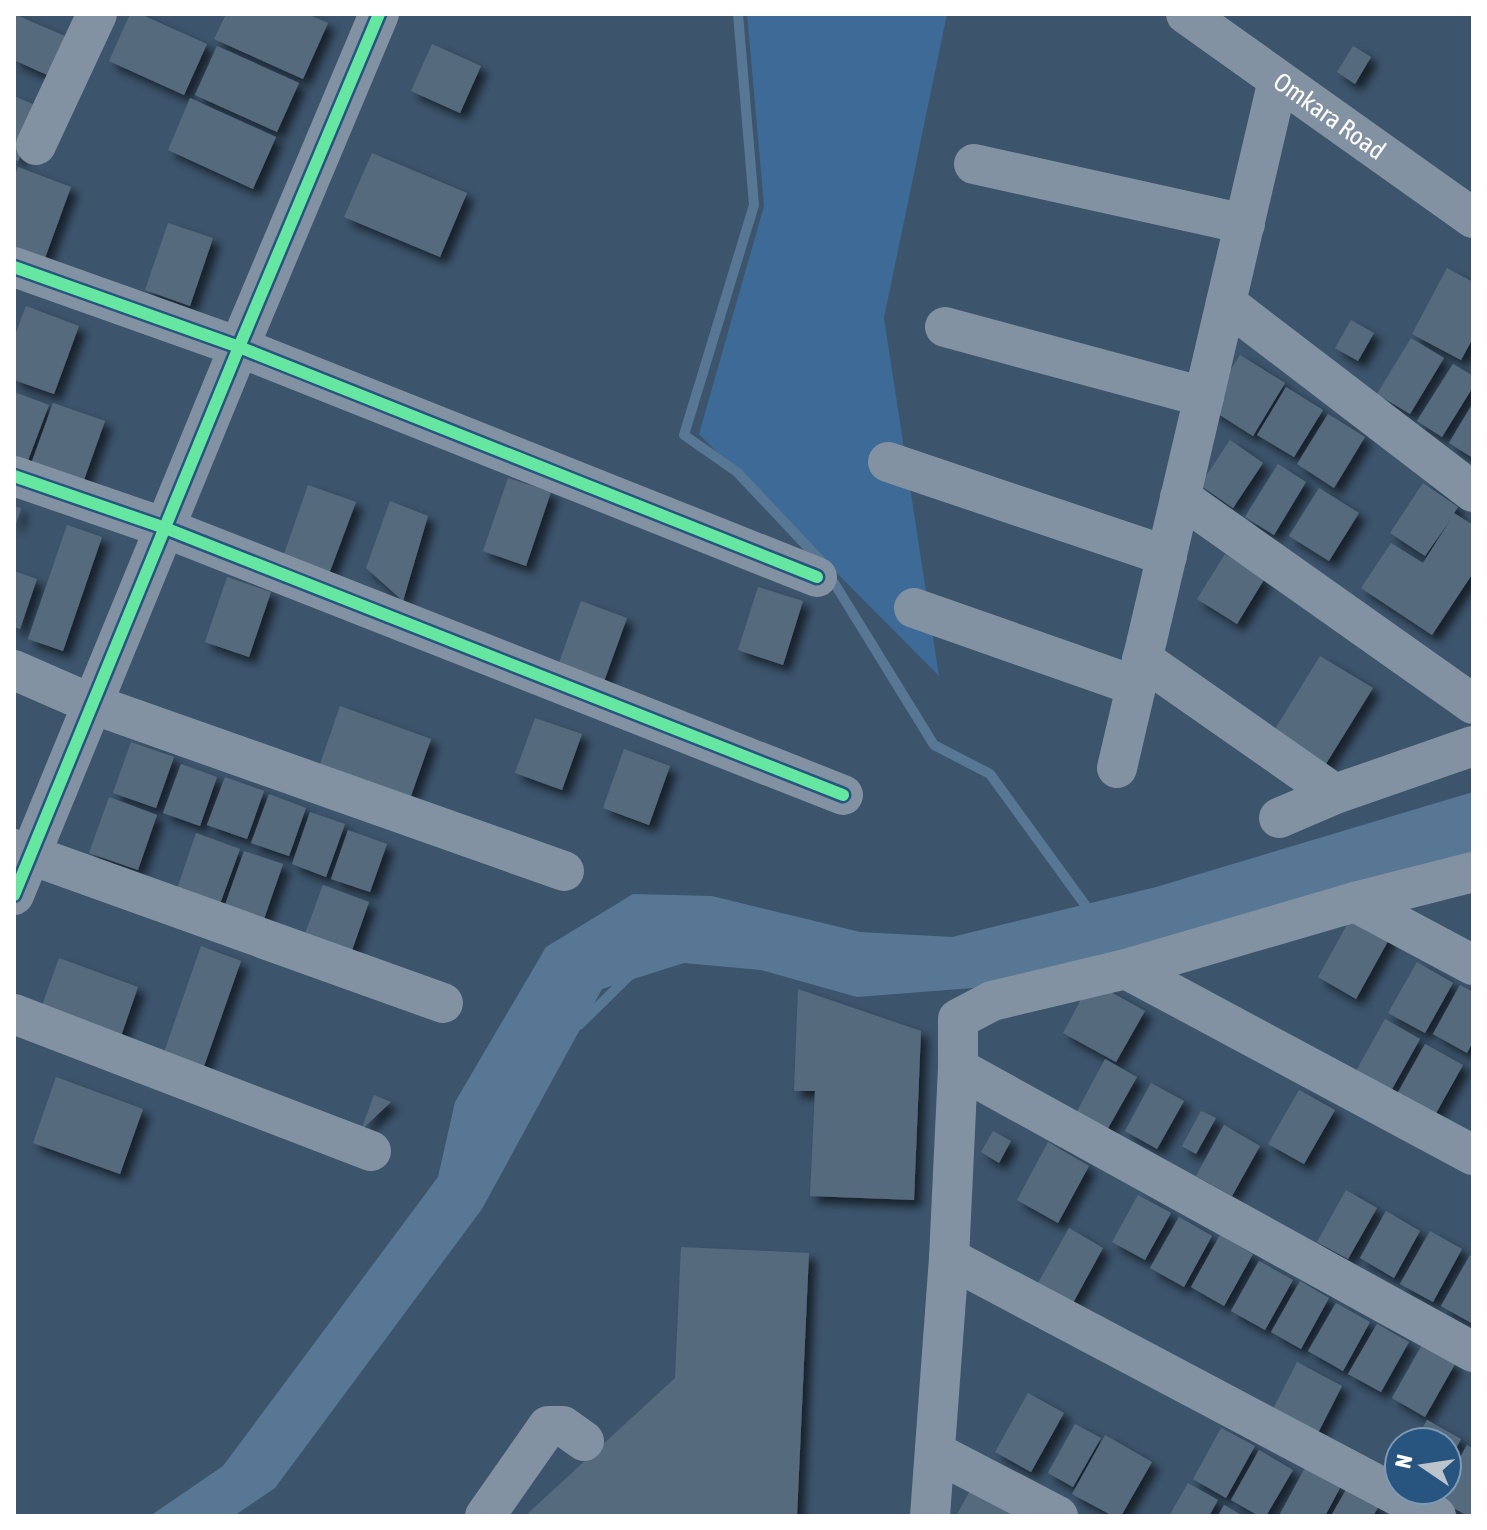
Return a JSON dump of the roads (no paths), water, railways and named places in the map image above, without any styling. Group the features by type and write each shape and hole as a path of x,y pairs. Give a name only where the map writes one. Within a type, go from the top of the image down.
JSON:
{"street":[{"path":"36,145 97,14"},
{"path":"14,895 22,852 92,704 379,14"},
{"name":"Omkara Road","path":"1186,14 1473,218"},
{"path":"1117,768 1278,80"},
{"path":"974,164 1245,224"},
{"path":"14,267 239,347 817,577"},
{"path":"1226,303 1473,492"},
{"path":"945,327 1204,397"},
{"path":"888,462 1167,556"},
{"path":"14,476 165,528 843,795"},
{"path":"1180,497 1473,704"},
{"path":"914,608 1139,672 1335,794"},
{"path":"14,670 92,704 564,871"},
{"path":"1279,818 1335,794 1473,746"},
{"path":"22,852 443,1003"},
{"path":"930,1516 949,1258 958,1019 992,1001 1126,969 1355,902 1473,872"},
{"path":"1355,902 1473,965"},
{"path":"1126,969 1473,1155"},
{"path":"14,1014 371,1151"},
{"path":"958,1068 1473,1352"},
{"path":"949,1258 1436,1516"},
{"path":"485,1516 548,1426 563,1426 584,1441"},
{"path":"935,1452 1058,1516"}],"waterway":[{"path":"738,14 754,205 684,435 737,472 820,560 934,745 990,774 1091,913"},
{"path":"579,1025 630,975"}]}
